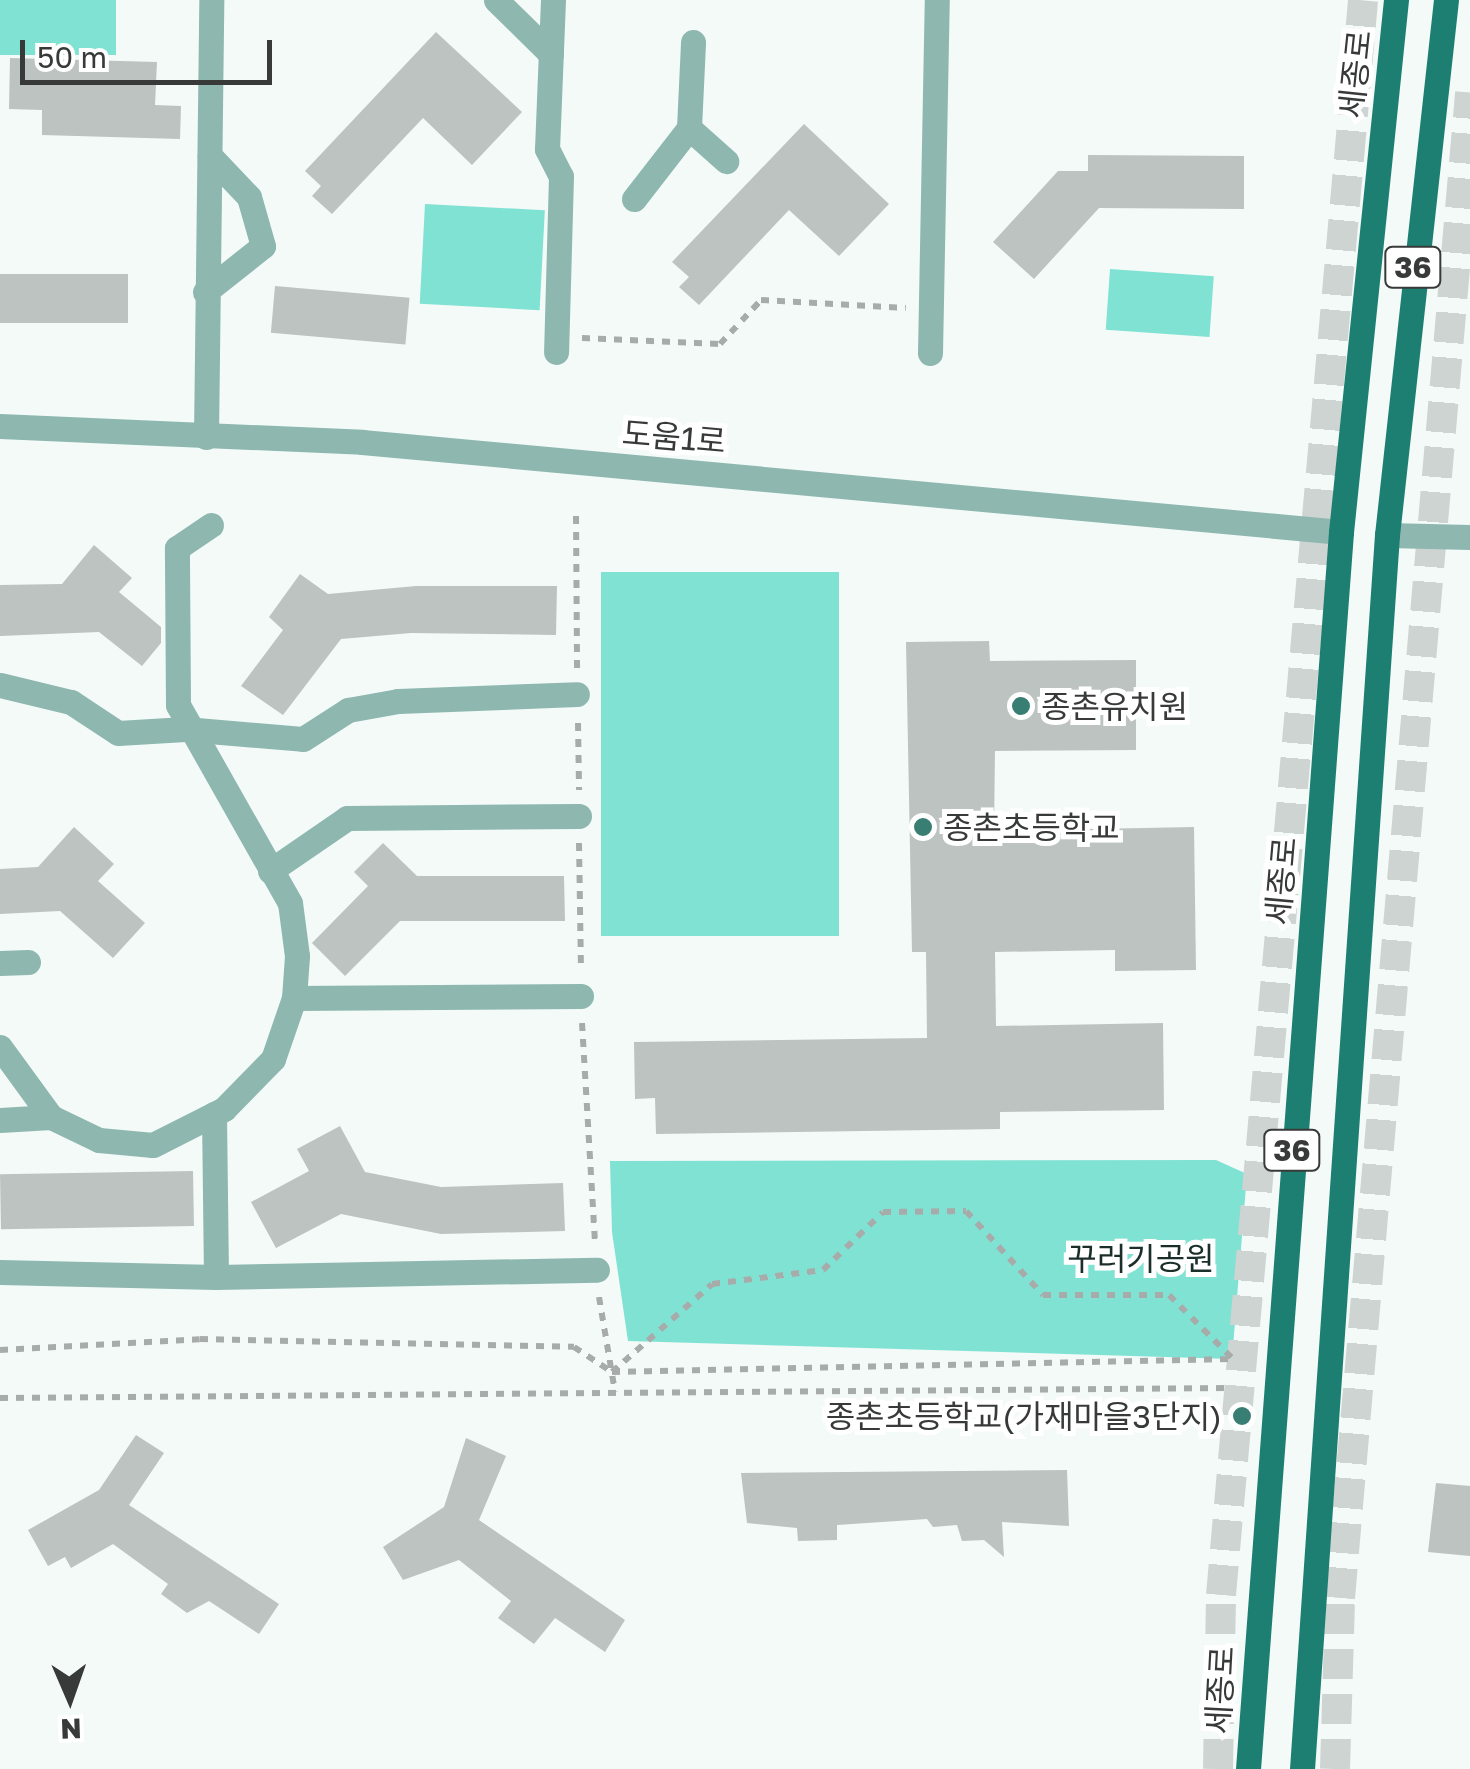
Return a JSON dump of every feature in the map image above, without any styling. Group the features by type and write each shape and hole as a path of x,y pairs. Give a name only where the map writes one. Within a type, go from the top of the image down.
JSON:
{"main road":[{"name":"세종로","path":"1248,1769 1342,532 1396,0"},
{"name":"36","path":"1302,1769 1387,535 1446,0"},
{"path":"1342,532 1387,535"}],"street":[{"path":"206,436 212,0"},
{"path":"496,0 551,54"},
{"path":"553,0 547,149 561,176 556,344"},
{"path":"930,353 938,0"},
{"path":"634,200 689,128 693,42"},
{"path":"689,128 726,161"},
{"path":"205,292 262,246 249,197 210,156"},
{"name":"도움1로","path":"0,426 362,442 1342,532"},
{"path":"0,1046 51,1117 99,1140 153,1145 214,1114 274,1059 294,998 297,956 290,902 185,729 178,706 177,548 211,524"},
{"path":"1387,535 1470,537"},
{"path":"0,685 71,702 118,733 185,729 303,739 348,710 398,701 578,694"},
{"path":"270,871 346,818 579,816"},
{"path":"0,963 28,962"},
{"path":"294,998 581,996"},
{"path":"214,1114 216,1278"},
{"path":"0,1120 51,1117"},
{"path":"0,1272 216,1278 597,1270"}],"path":[{"path":"556,344 720,344 761,300 930,309"},
{"path":"576,516 581,996 597,1270 615,1392"},
{"path":"0,1350 200,1339 574,1347 612,1372 1232,1359 1168,1296 1043,1296 966,1211 882,1212 823,1270 712,1284 612,1372"},
{"path":"0,1398 1230,1388"}],"green space":[{"path":"0,0 116,0 116,55 0,55"},
{"path":"425,204 545,210 540,310 420,304"},
{"path":"1110,269 1214,276 1209,337 1106,330"},
{"path":"601,572 839,572 839,936 601,936"},
{"name":"꾸러기공원","path":"1216,1160 1247,1174 1232,1359 628,1341 612,1232 610,1161"}],"building":[{"path":"436,32 522,112 472,165 423,118 332,214 312,196 321,186 305,171"},
{"path":"10,58 157,62 155,105 181,106 180,139 42,135 42,110 9,109"},
{"path":"804,124 889,204 839,256 789,210 699,305 679,287 689,277 672,262"},
{"path":"1088,155 1244,156 1244,209 1099,208 1034,279 993,242 1058,171 1088,171"},
{"path":"0,274 128,274 128,323 0,323"},
{"path":"275,286 409,298 405,345 271,333"},
{"path":"94,545 132,578 119,592 161,627 161,643 142,666 99,632 0,636 0,585 62,584"},
{"path":"300,574 328,594 416,586 557,586 556,635 411,633 341,639 283,715 241,686 283,630 269,617"},
{"path":"989,641 990,661 1136,660 1136,750 995,751 994,831 1194,827 1196,970 1115,971 1115,950 995,952 996,1026 1163,1023 1164,1110 1000,1112 1000,1129 656,1134 655,1098 635,1099 634,1042 927,1038 926,952 912,952 906,642"},
{"path":"74,827 114,864 98,881 145,923 113,958 60,911 0,914 0,869 38,867"},
{"path":"383,843 417,876 564,876 565,921 400,921 345,976 312,943 368,886 354,872"},
{"path":"340,1126 365,1172 441,1187 563,1183 565,1231 441,1234 341,1214 276,1248 251,1202 309,1171 297,1149"},
{"path":"193,1171 194,1226 1,1229 0,1174"},
{"path":"136,1435 164,1453 129,1505 279,1604 259,1634 209,1601 187,1613 161,1594 168,1584 113,1544 71,1568 65,1557 48,1566 28,1530 99,1490"},
{"path":"466,1438 506,1456 479,1520 625,1620 605,1652 555,1618 534,1644 498,1618 511,1601 459,1560 403,1580 383,1547 444,1507"},
{"path":"1067,1470 1069,1526 1002,1522 1004,1557 984,1540 962,1541 957,1525 933,1527 927,1519 837,1525 837,1540 798,1541 797,1528 747,1523 741,1473"},
{"path":"1436,1483 1470,1486 1470,1556 1428,1552"}],"tunnel":[{"path":"1218,1769 1221,1595 1363,0"},
{"path":"1335,1769 1340,1598 1470,93"}],"place":[{"name":"종촌유치원","path":"1021,706"},
{"name":"종촌초등학교","path":"923,827"},
{"name":"종촌초등학교(가재마을3단지)","path":"1242,1416"}]}
